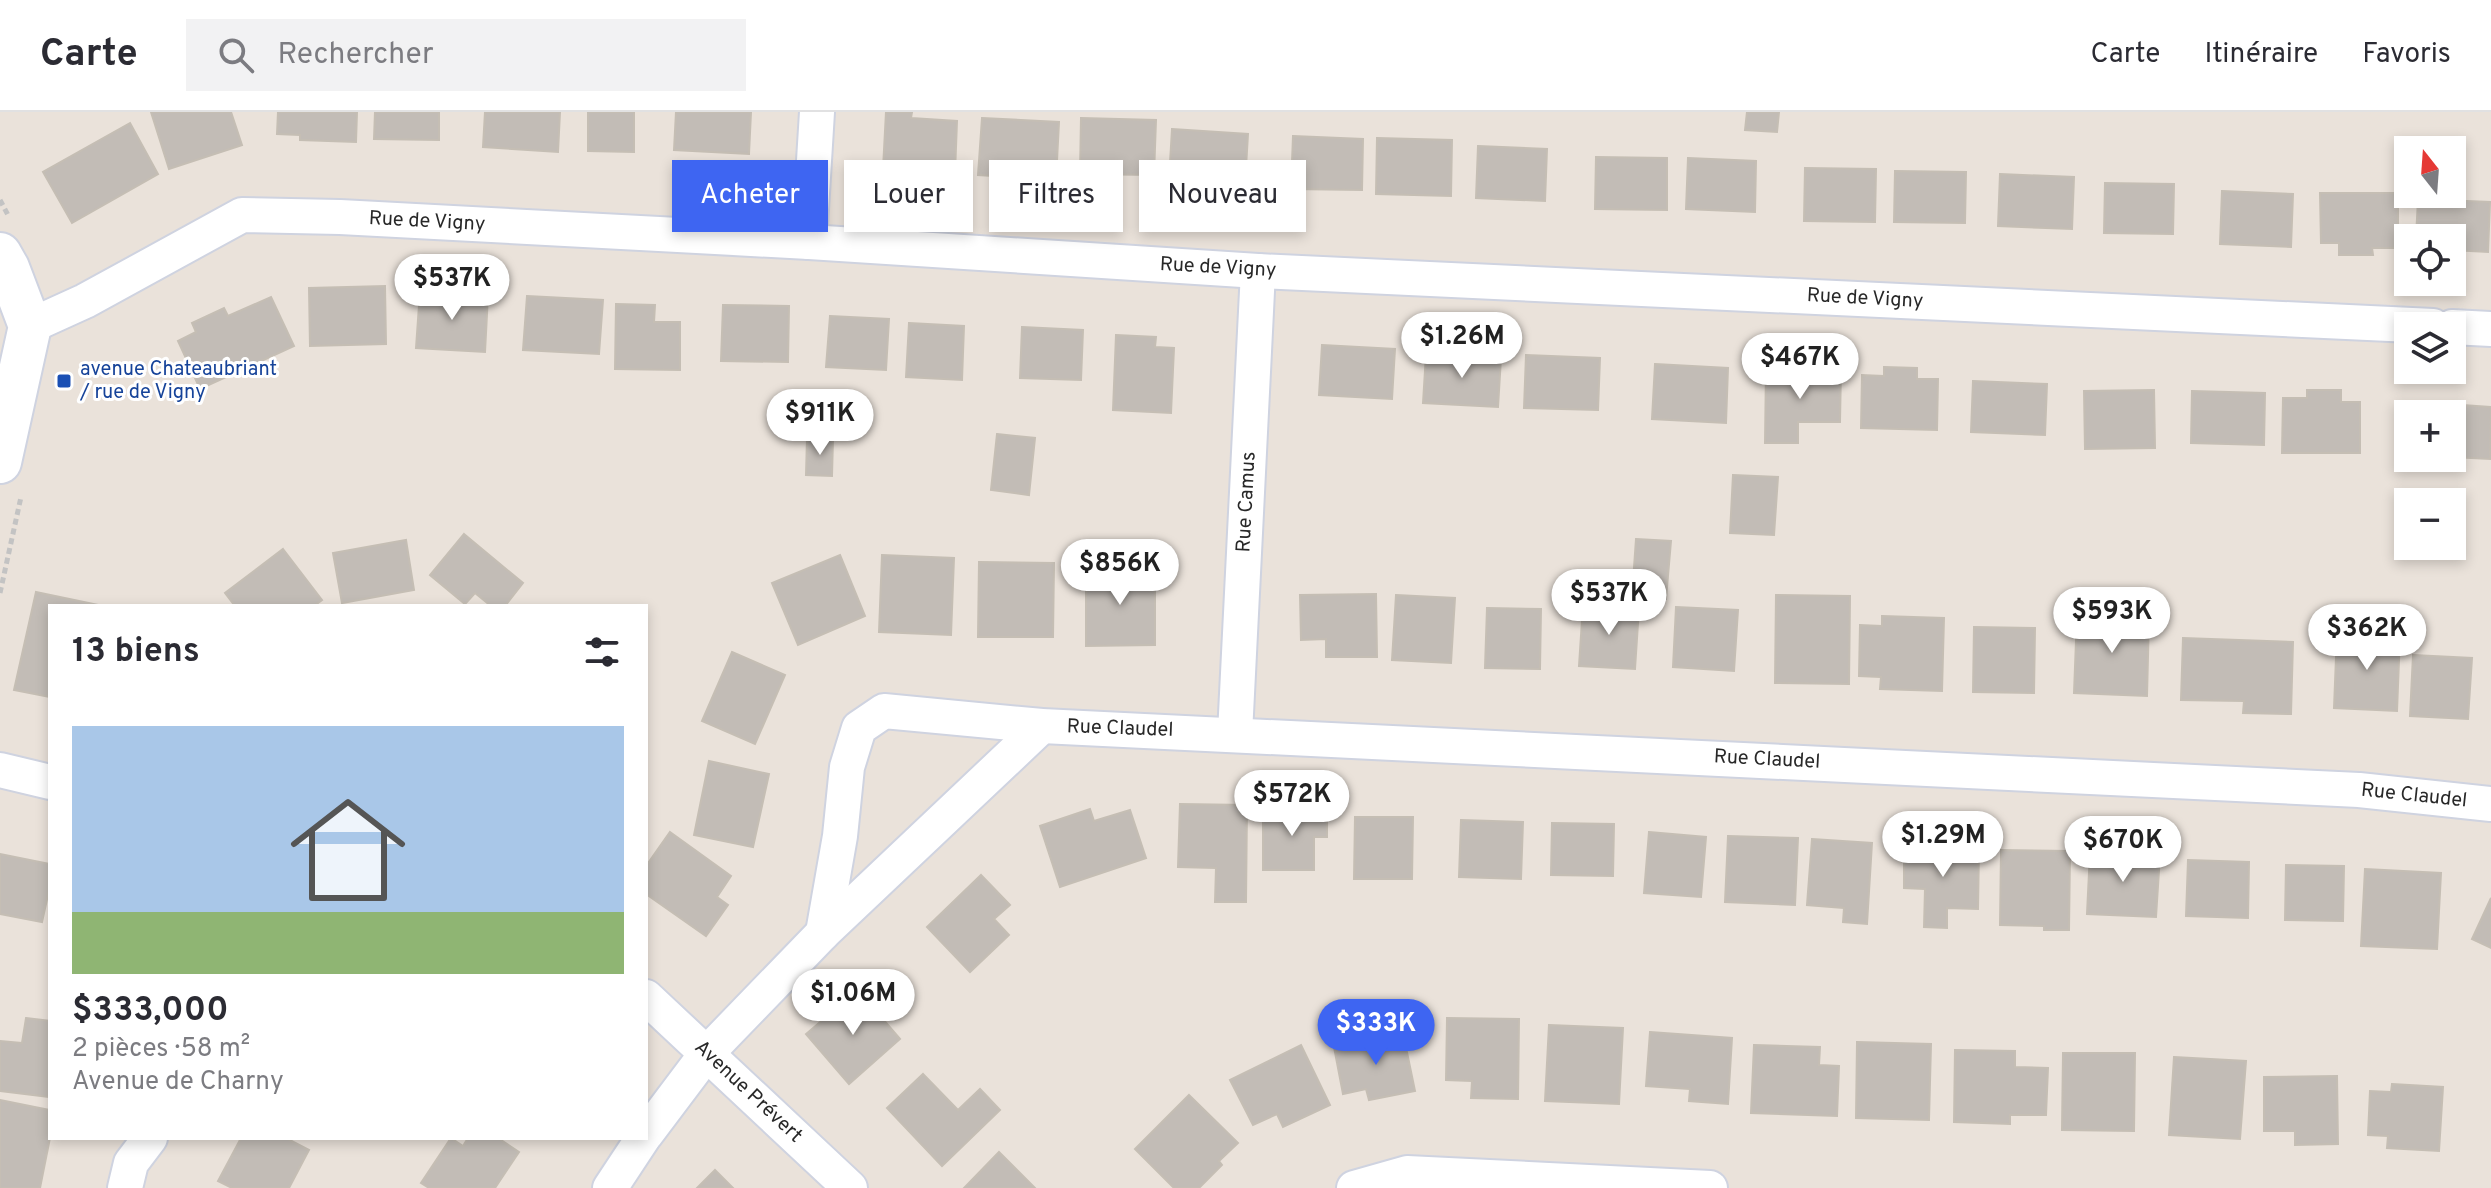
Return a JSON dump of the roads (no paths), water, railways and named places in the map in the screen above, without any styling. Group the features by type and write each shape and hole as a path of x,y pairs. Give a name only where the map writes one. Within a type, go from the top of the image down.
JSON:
{"street":[{"path":"809,242 817,112"},
{"name":"Rue de Vigny","path":"30,326 85,301 242,215 340,217 809,242 1258,271 2394,324"},
{"path":"0,254 30,326 0,462"},
{"name":"Rue Camus","path":"1235,734 1258,271"},
{"path":"2466,328 2491,329"},
{"name":"Rue Claudel","path":"823,933 840,836 847,767 859,728 884,711 1042,726 2359,790 2491,804"},
{"name":"Rue Claudel","path":"648,1132 707,1053 823,933 1042,726"},
{"path":"0,770 48,782"},
{"name":"Avenue Prévert","path":"648,999 850,1188"},
{"path":"125,1188 131,1163 148,1140"},
{"name":"Rue Claudel","path":"610,1188 642,1140"},
{"path":"1354,1188 1407,1173 1560,1184 1710,1188"}],"place":[{"name":"avenue Chateaubriant / rue de Vigny","path":"64,381"}]}
